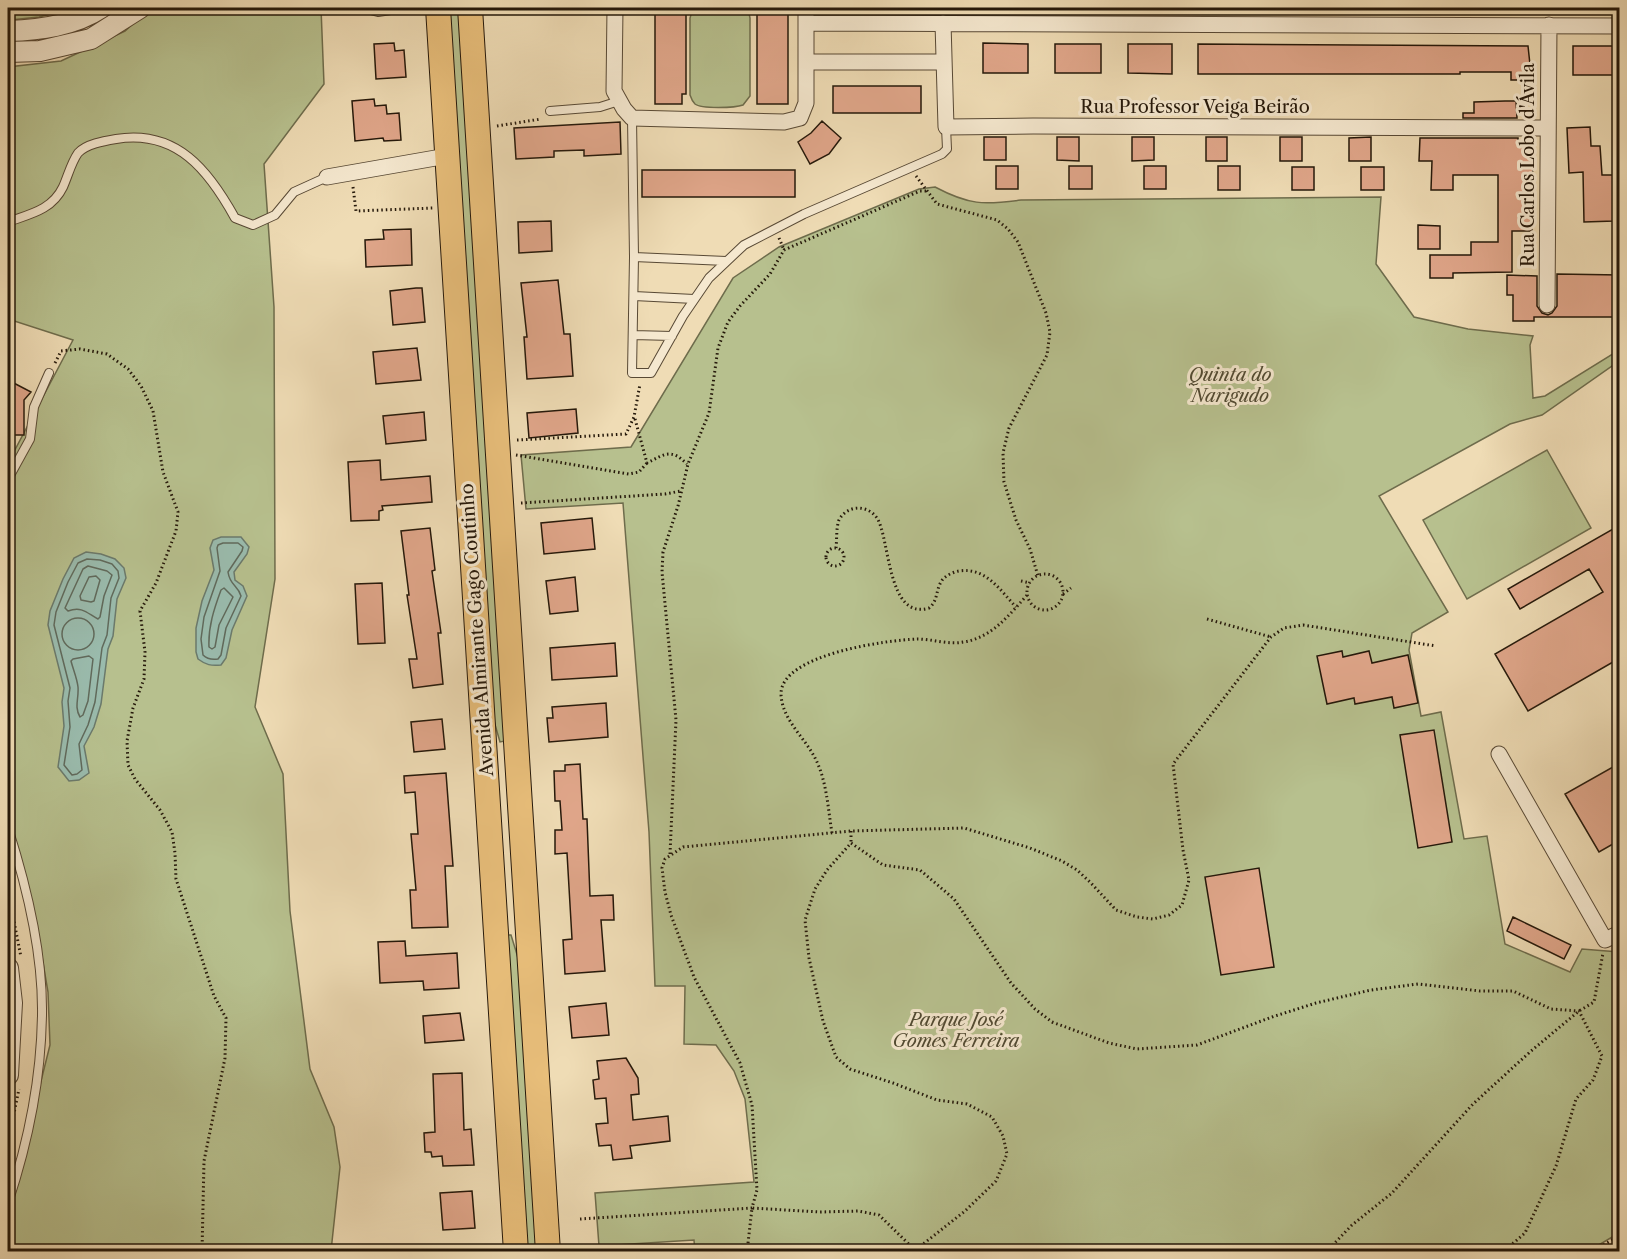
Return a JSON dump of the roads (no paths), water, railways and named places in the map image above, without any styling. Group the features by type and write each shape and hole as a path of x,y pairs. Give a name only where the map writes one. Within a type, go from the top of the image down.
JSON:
{"main road":[{"name":"Avenida Almirante Gago Coutinho","path":"438,8 516,1251"},
{"name":"Avenida Almirante Gago Coutinho","path":"470,8 548,1251"},
{"path":"489,823 521,820"},
{"path":"491,858 524,855"}],"street":[{"path":"8,31 39,30 90,15 101,8"},
{"path":"8,52 40,51 92,39 140,8"},
{"path":"615,8 614,91 632,118 784,122 800,118 806,103 806,15 944,23 1620,26"},
{"path":"944,23 946,127"},
{"name":"Rua Carlos Lobo d'Ávila","path":"1547,305 1549,26"},
{"path":"806,62 943,62"},
{"name":"Rua Professor Veiga Beirão","path":"946,127 1548,128"},
{"path":"335,176 447,156"},
{"path":"1499,754 1605,940 1620,933"},
{"path":"8,968 12,1003 8,1075"}],"lane":[{"path":"363,8 378,12 403,8"},
{"path":"550,111 600,107 619,101"},
{"path":"632,118 634,296 632,373 651,374 694,299 709,278 744,245 794,219 942,154 947,149 946,127"},
{"path":"8,222 53,203 79,152 100,141 125,137 150,138 178,149 205,172 218,188 235,218 253,225 275,215 294,192 335,176"},
{"path":"634,257 726,261"},
{"path":"634,296 694,299"},
{"path":"633,335 672,336"},
{"path":"8,479 30,440 34,407 49,373"},
{"path":"8,828 17,857 37,947 42,1013 40,1061 29,1124 8,1203"}],"water":[{"path":"221,537 241,537 249,547 247,554 234,572 235,580 243,586 247,596 232,630 226,658 221,665 214,665 206,664 198,659 196,628 202,601 214,570 210,548 213,540"},
{"path":"86,552 115,559 124,568 126,578 117,599 101,704 94,727 84,746 89,773 79,780 69,781 58,767 64,726 62,702 64,688 48,625 50,611 63,579 74,558"}],"park label":[{"name":"Quinta do Narigudo","path":"1230,385"},
{"name":"Parque José Gomes Ferreira","path":"956,1030"}]}
